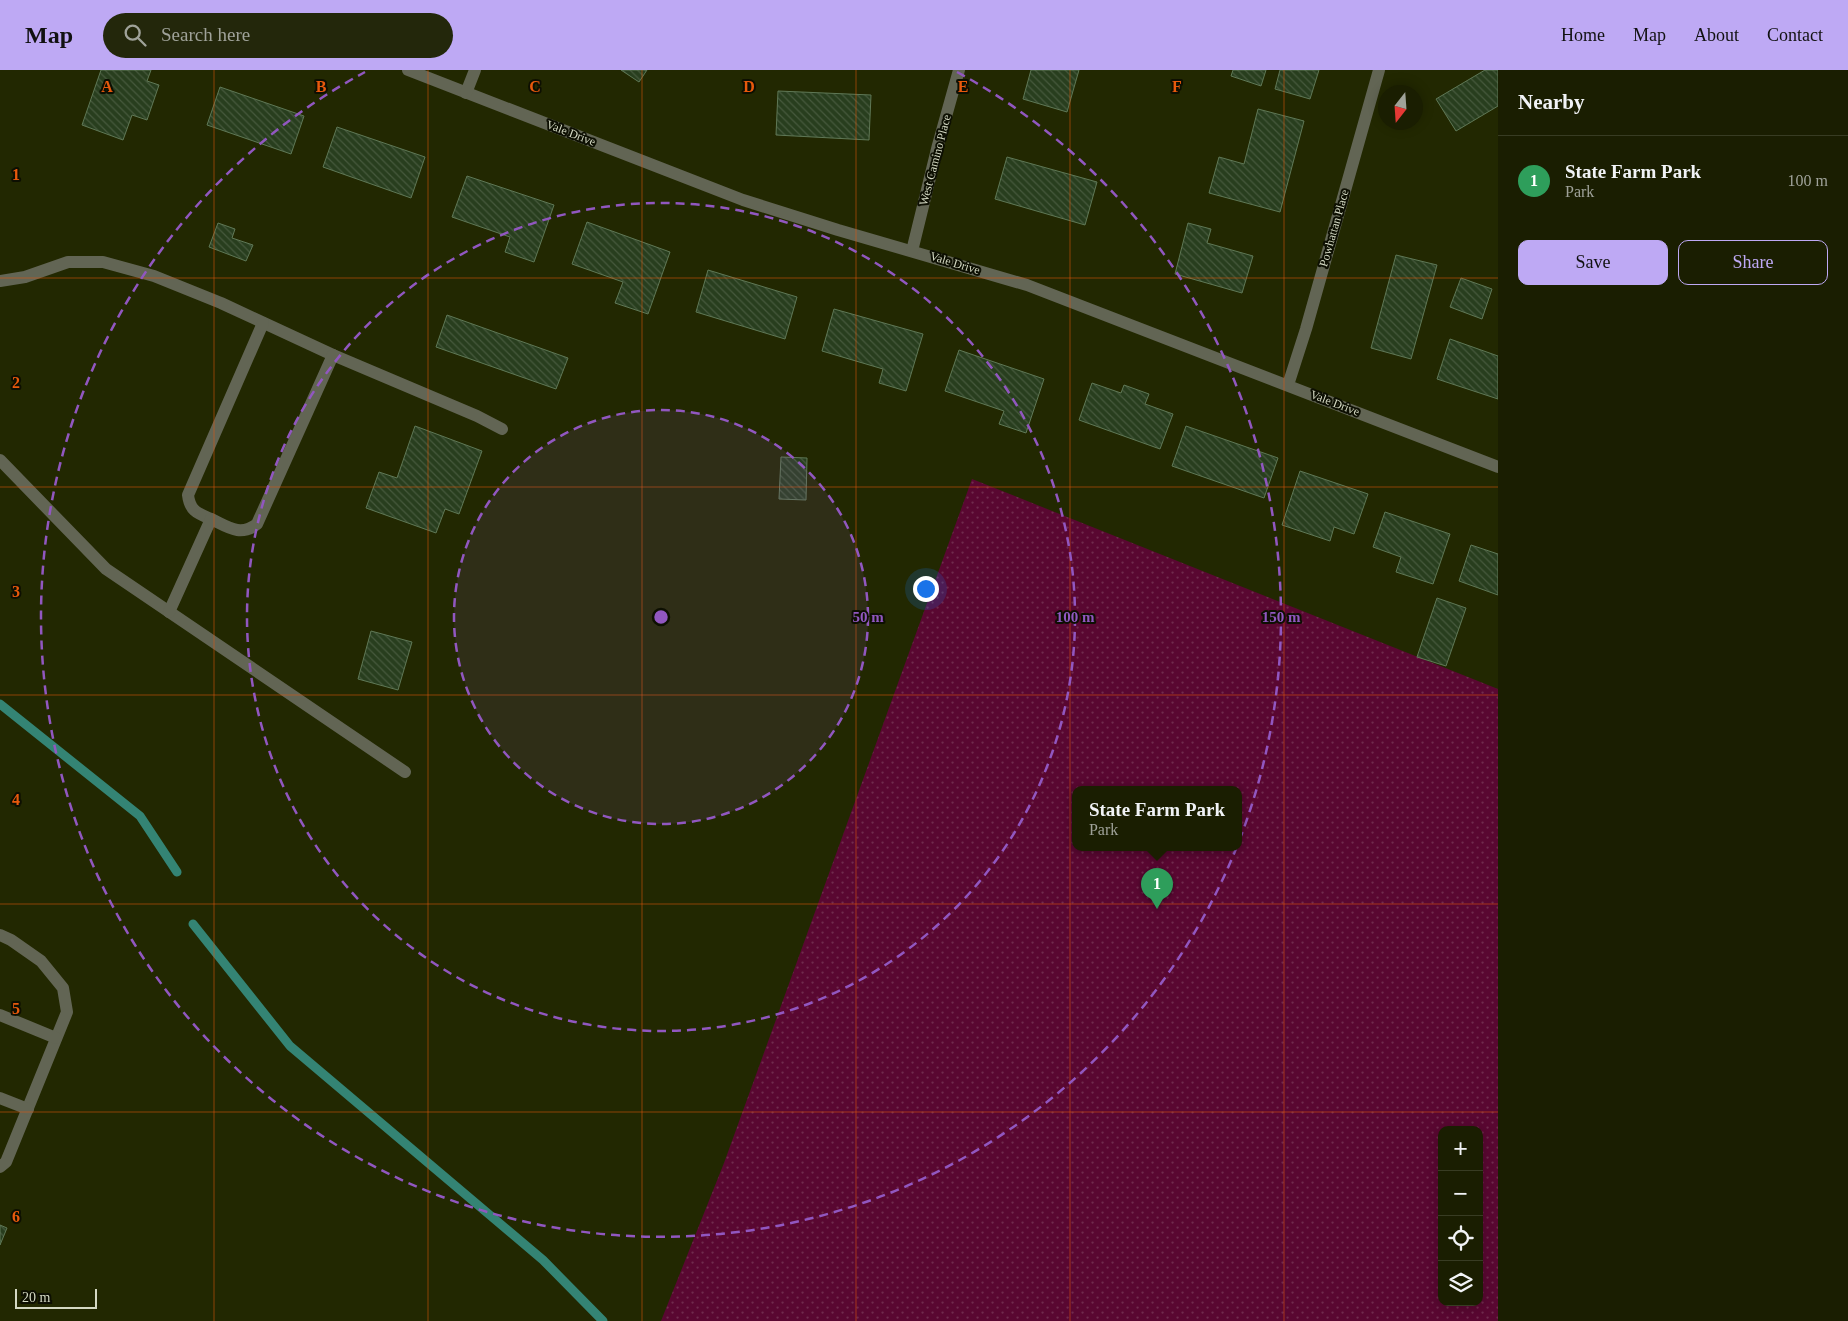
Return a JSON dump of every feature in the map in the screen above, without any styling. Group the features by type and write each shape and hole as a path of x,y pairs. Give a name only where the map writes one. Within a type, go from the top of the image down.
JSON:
{"street":[{"name":"Vale Drive","path":"408,70 743,200 838,230 1027,285 1498,467"},
{"path":"466,93 475,70"},
{"name":"West Camino Place","path":"912,250 938,145 960,70"},
{"name":"Powhattan Place","path":"1288,385 1306,329 1379,70"},
{"path":"0,281 25,277 68,262 103,262 154,276 477,416 502,429"},
{"path":"263,323 188,495 190,506 198,514 240,532 250,530 257,524 333,355"},
{"path":"0,460 106,570 405,772"},
{"path":"169,612 211,519"},
{"path":"0,935 11,940 41,961 62,988 67,1012 6,1162 0,1167"},
{"path":"0,1015 56,1038"},
{"path":"0,1098 28,1109"}],"shaded area":[{"path":"972,479 1498,689 1498,1321 661,1321 724,1163"}],"building":[{"path":"101,70 151,70 147,81 159,85 147,120 132,115 123,140 82,125"},
{"path":"621,70 647,70 639,82"},
{"path":"1031,70 1079,70 1067,112 1023,99"},
{"path":"1233,70 1266,70 1261,86 1231,76"},
{"path":"1280,70 1319,70 1310,99 1275,89"},
{"path":"1485,70 1498,70 1498,106 1456,131 1436,99"},
{"path":"220,87 304,116 291,154 207,125"},
{"path":"778,91 871,95 869,140 776,135"},
{"path":"1258,109 1304,121 1280,212 1209,193 1219,157 1244,164"},
{"path":"337,127 425,157 411,198 323,167"},
{"path":"1007,157 1097,182 1085,225 995,199"},
{"path":"467,176 554,205 534,262 505,252 510,237 452,217"},
{"path":"587,222 670,252 648,314 615,303 623,282 572,264"},
{"path":"218,223 235,229 232,238 253,245 246,261 209,247"},
{"path":"1188,223 1211,229 1207,243 1253,256 1242,293 1175,274"},
{"path":"1396,255 1437,265 1411,359 1371,348"},
{"path":"708,270 797,297 785,339 696,312"},
{"path":"1461,278 1492,289 1482,319 1450,307"},
{"path":"834,309 923,334 906,391 879,383 883,369 822,351"},
{"path":"447,315 568,358 556,389 436,347"},
{"path":"1450,339 1498,356 1498,399 1437,379"},
{"path":"959,350 1044,379 1026,433 999,424 1004,411 945,391"},
{"path":"1092,383 1121,393 1124,385 1149,394 1145,404 1173,414 1160,449 1079,420"},
{"path":"415,426 482,451 459,514 445,509 436,533 366,508 379,472 397,478"},
{"path":"1186,426 1278,458 1264,498 1172,466"},
{"path":"781,457 807,458 806,500 779,499"},
{"path":"1300,471 1368,494 1354,534 1334,527 1330,541 1282,525"},
{"path":"1385,512 1450,534 1433,584 1396,572 1401,557 1373,547"},
{"path":"1471,545 1498,554 1498,595 1459,581"},
{"path":"1437,598 1466,608 1446,666 1417,657"},
{"path":"371,631 412,642 398,690 358,679"},
{"path":"0,1225 7,1228 0,1245"}],"waterway":[{"path":"0,704 140,816 177,872"},
{"path":"193,924 290,1046 543,1260 603,1321"}],"place":[{"name":"State Farm Park","path":"1157,909"}]}
